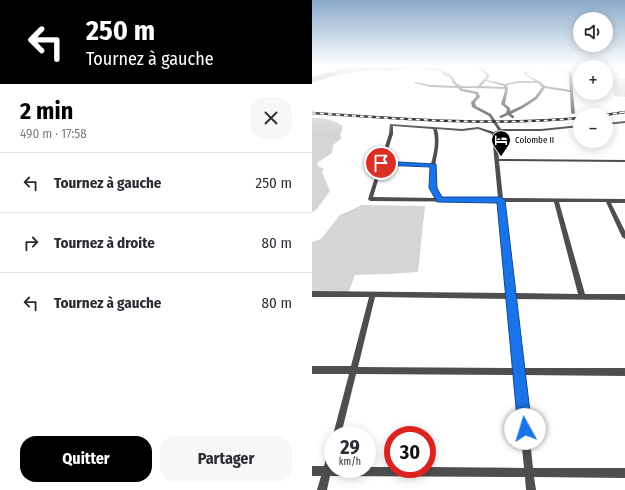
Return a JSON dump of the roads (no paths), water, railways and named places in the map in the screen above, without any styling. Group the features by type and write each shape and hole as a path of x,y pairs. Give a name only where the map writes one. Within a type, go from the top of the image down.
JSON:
{"street":[{"path":"460,88 462,90 478,93"},
{"path":"483,88 475,90 478,93 478,97 473,102 474,107 490,114 497,131 497,160 531,490"},
{"path":"506,88 503,104 509,109 508,113 512,117"},
{"path":"501,117 522,107 536,98 543,88"},
{"path":"550,88 572,91"},
{"path":"572,88 573,113"},
{"path":"613,124 623,123 625,130"},
{"path":"573,127 542,130 497,131 478,128 462,130 391,125 391,134 370,199 625,201"},
{"path":"435,128 438,136 433,165 433,188 439,200"},
{"path":"497,160 625,162"},
{"path":"381,163 433,165"},
{"path":"556,201 582,296"},
{"path":"608,201 625,237"},
{"path":"312,294 625,297"},
{"path":"338,426 373,294"},
{"path":"312,370 625,372"},
{"path":"312,471 324,471"},
{"path":"376,471 625,473"},
{"path":"322,490 325,478"}],"railway":[{"path":"613,114 625,112 619,113"},
{"path":"312,113 479,122 573,118"}],"place":[{"name":"Colombe II","path":"501,157"}]}
